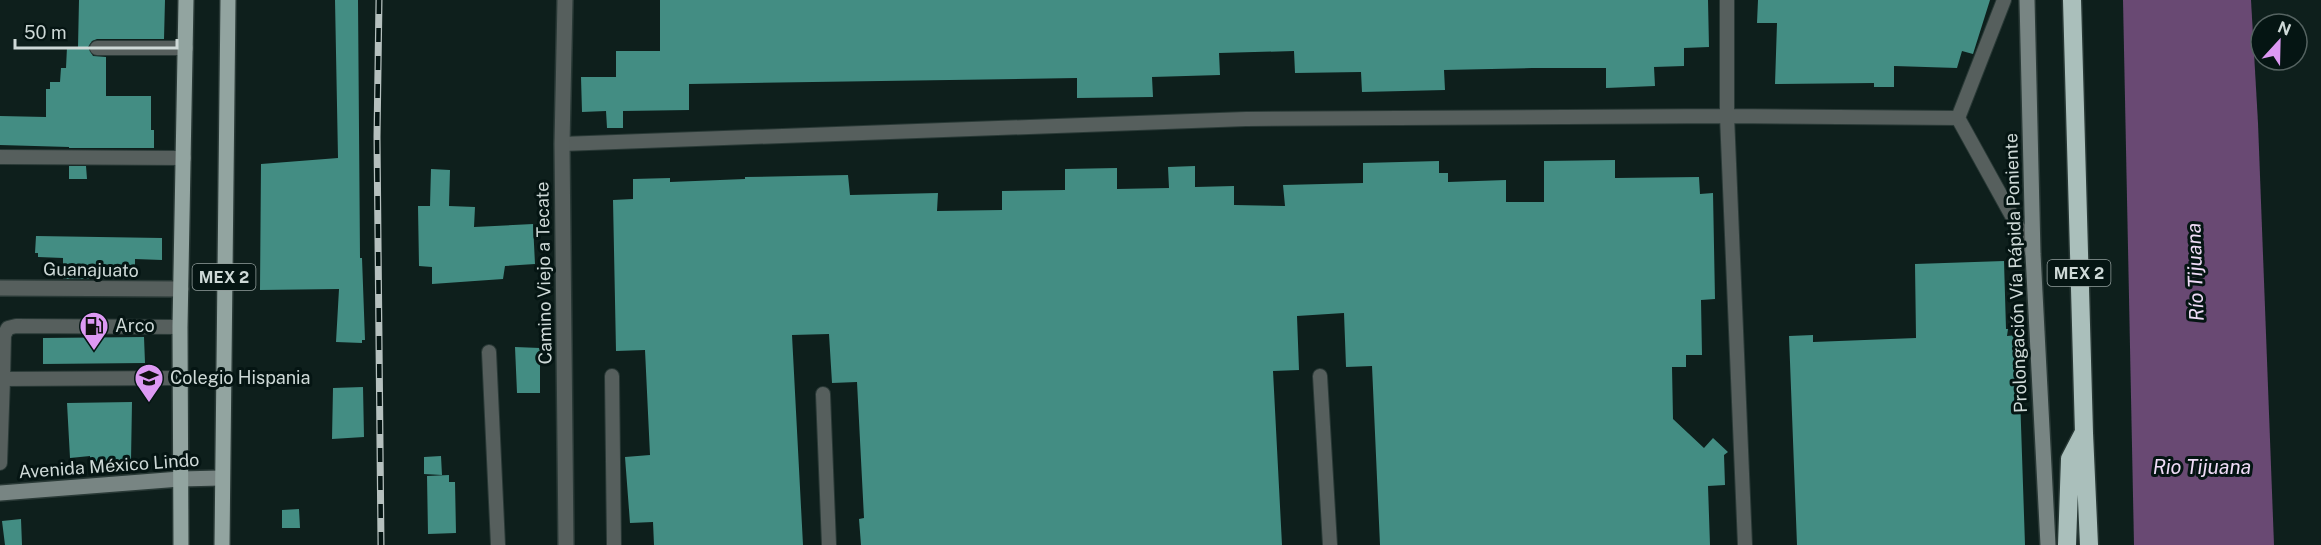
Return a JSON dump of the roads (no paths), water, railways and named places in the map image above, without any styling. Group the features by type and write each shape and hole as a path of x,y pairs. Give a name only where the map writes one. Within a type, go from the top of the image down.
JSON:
{"highway":[{"name":"MEX 2","path":"2072,0 2089,545"},
{"path":"2067,545 2070,459 2084,433"}],"main road":[{"name":"MEX 2","path":"181,545 180,327 186,0"},
{"name":"MEX 2","path":"222,545 228,0"},
{"name":"Prolongación Vía Rápida Poniente","path":"2027,0 2033,254 2048,545"},
{"name":"Avenida México Lindo","path":"0,494 180,479 221,478"}],"street":[{"name":"Camino Viejo a Tecate","path":"565,0 562,144 566,545"},
{"name":"Guanajuato","path":"0,288 181,289"}],"lane":[{"path":"1727,0 1727,116 1745,545"},
{"path":"1958,117 2004,0"},
{"path":"97,48 186,48"},
{"path":"562,144 1246,119 1958,117"},
{"path":"1958,117 2033,254"},
{"path":"0,157 184,158"},
{"path":"0,463 4,335 8,328 16,326 180,327"},
{"path":"489,352 498,545"},
{"path":"612,376 614,545"},
{"path":"1320,376 1330,545"},
{"path":"3,379 180,378"},
{"path":"823,394 829,545"}],"water":[{"name":"Rio Tijuana","path":"2123,0 2251,0 2249,72 2255,72 2258,123 2274,545 2134,545"}],"railway":[{"path":"379,0 377,137 381,545"}],"place":[{"name":"Arco","path":"94,352"},
{"name":"Colegio Hispania","path":"149,404"}],"water label":[{"name":"Río Tijuana","path":"2195,272"}]}
